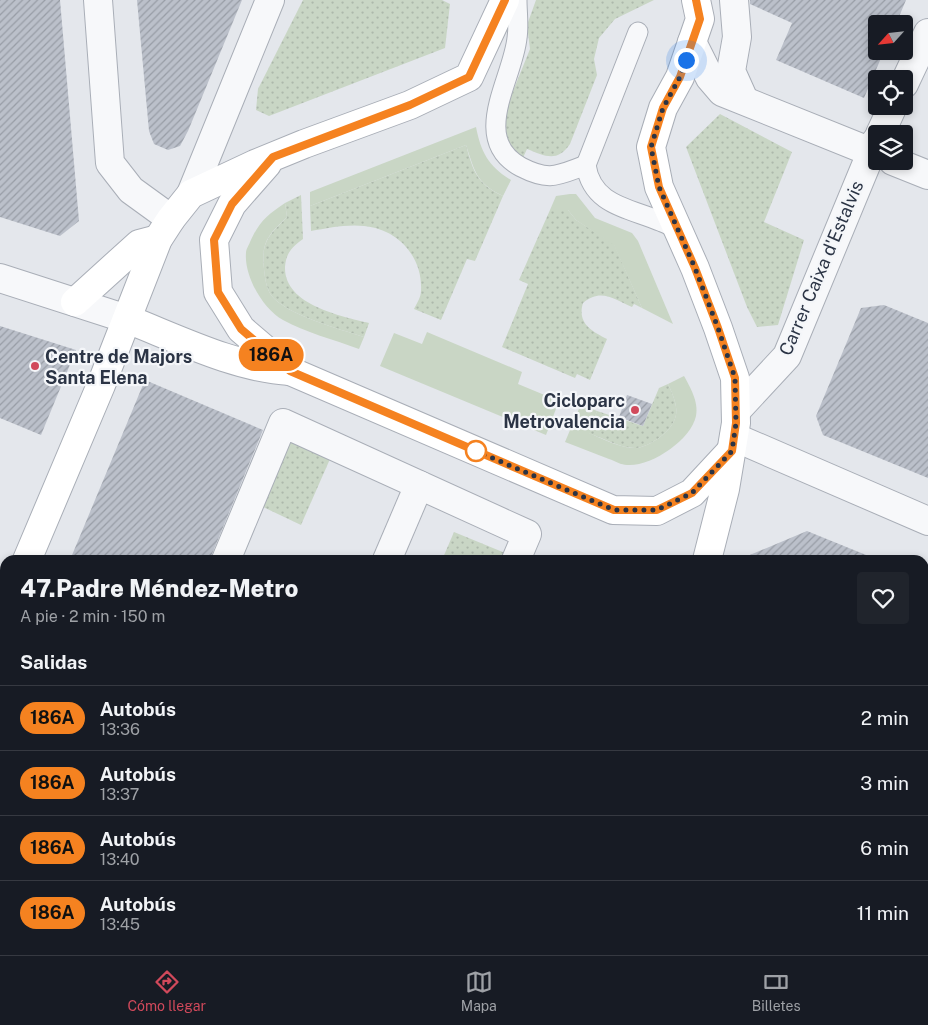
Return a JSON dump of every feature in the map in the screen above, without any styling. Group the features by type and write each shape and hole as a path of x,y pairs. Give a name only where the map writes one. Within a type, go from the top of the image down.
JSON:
{"street":[{"path":"98,0 110,163 130,190 165,229"},
{"path":"29,555 165,229 191,194 270,0"},
{"path":"491,0 492,29"},
{"path":"191,194 273,157 410,105 469,77 505,0"},
{"path":"734,0 737,37 731,71 744,100"},
{"path":"695,1 700,19 680,77 663,108 651,147 659,187 718,328 735,378 734,433 725,489 708,555"},
{"path":"911,70 928,33"},
{"path":"692,42 710,78 722,92 868,145"},
{"path":"273,157 232,204 214,240 218,292 241,329 290,371 614,510 657,510 692,493 734,433"},
{"path":"913,167 928,175"},
{"name":"Carrer Caixa d'Estalvis","path":"734,433 787,356 870,170"},
{"path":"75,302 139,244 165,229"},
{"path":"0,278 128,319 242,363 268,370 290,371"},
{"path":"228,555 283,424 527,534 518,555"},
{"path":"734,433 928,521"},
{"path":"389,555 420,485"}],"lane":[{"path":"517,0 517,39 498,105 495,129 500,146 513,162 528,170 548,176 558,176 586,164"},
{"path":"638,32 586,164 587,175 595,188 610,202 664,222 679,232"}],"green space":[{"path":"303,0 442,0 450,4 445,48 269,116 256,110 258,89"},
{"path":"536,0 654,0 615,19 599,38 594,59 597,75 570,144 560,154 555,156 545,156 527,149 522,160 513,153 503,130 507,106 530,49 527,25"},
{"path":"720,114 792,152 764,222 804,240 778,325 757,327 747,307 686,147"},
{"path":"476,127 480,144 487,158 503,175 511,180 503,196 487,186 478,176 466,145 310,206 310,192"},
{"path":"466,145 477,176 487,187 503,196 475,261 467,259 441,320 414,309 421,293 421,279 413,256 398,239 376,228 364,226 344,226 311,231 310,206"},
{"path":"576,194 595,218 632,233 638,241 673,324 642,308 614,245 576,220 568,210 550,210 556,196"},
{"path":"301,195 303,239 288,254 285,267 287,280 294,291 316,307 369,323 364,337 288,309 269,292 263,260 265,246 275,229 287,217 285,203"},
{"path":"285,203 287,217 271,234 265,245 263,260 269,292 288,309 364,337 359,349 310,332 283,320 268,308 256,291 248,272 246,250 260,224 268,215"},
{"path":"550,210 568,210 576,220 614,244 642,308 634,304 632,307 607,296 596,296 583,303 582,316 587,326 607,339 590,380 577,374 575,378 502,347 528,284 519,280"},
{"path":"427,332 522,372 518,384 559,401 546,435 380,366 394,333 422,344"},
{"path":"684,376 695,400 696,416 693,425 678,443 658,457 647,462 625,465 565,442 581,404 597,411 589,433 631,448 651,443 672,425 675,419 676,407 668,384"},
{"path":"668,384 676,407 675,419 672,425 657,440 643,447 631,448 588,433 597,411 643,426 659,388"},
{"path":"290,441 330,459 301,525 261,506"},
{"path":"454,532 510,555 444,555"}],"building":[{"path":"0,0 60,0 79,221 60,236 0,217"},
{"path":"137,0 242,0 188,131 180,146 168,150 154,144 149,131"},
{"path":"750,0 906,0 900,15 868,15 868,60 880,60 876,70 868,70 868,89 864,98 776,60 792,23 750,4"},
{"path":"884,305 928,323 928,478 823,435 816,416 861,308"},
{"name":"Centre de Majors Santa Elena","path":"0,326 76,350 41,435 0,418"},
{"path":"145,380 263,430 212,555 72,555"},
{"name":"Cicloparc Metrovalencia","path":"627,395 652,404 643,426 619,417"},
{"path":"807,531 866,555 750,555"}],"bus line":[{"name":"186A","path":"505,0 469,77 410,105 273,157 232,204 214,240 218,292 241,329 290,371 614,510 657,510 692,493 732,451 736,423 735,378 695,268 659,187 651,147 663,108 680,77 700,19 696,0"}],"place":[{"name":"Centre de Majors Santa Elena","path":"35,366"},
{"name":"Cicloparc Metrovalencia","path":"635,410"}],"route":[{"path":"476,451 614,510 657,510 692,493 732,451 736,423 735,378 695,268 659,187 651,147 663,108 680,77 686,60"}]}
